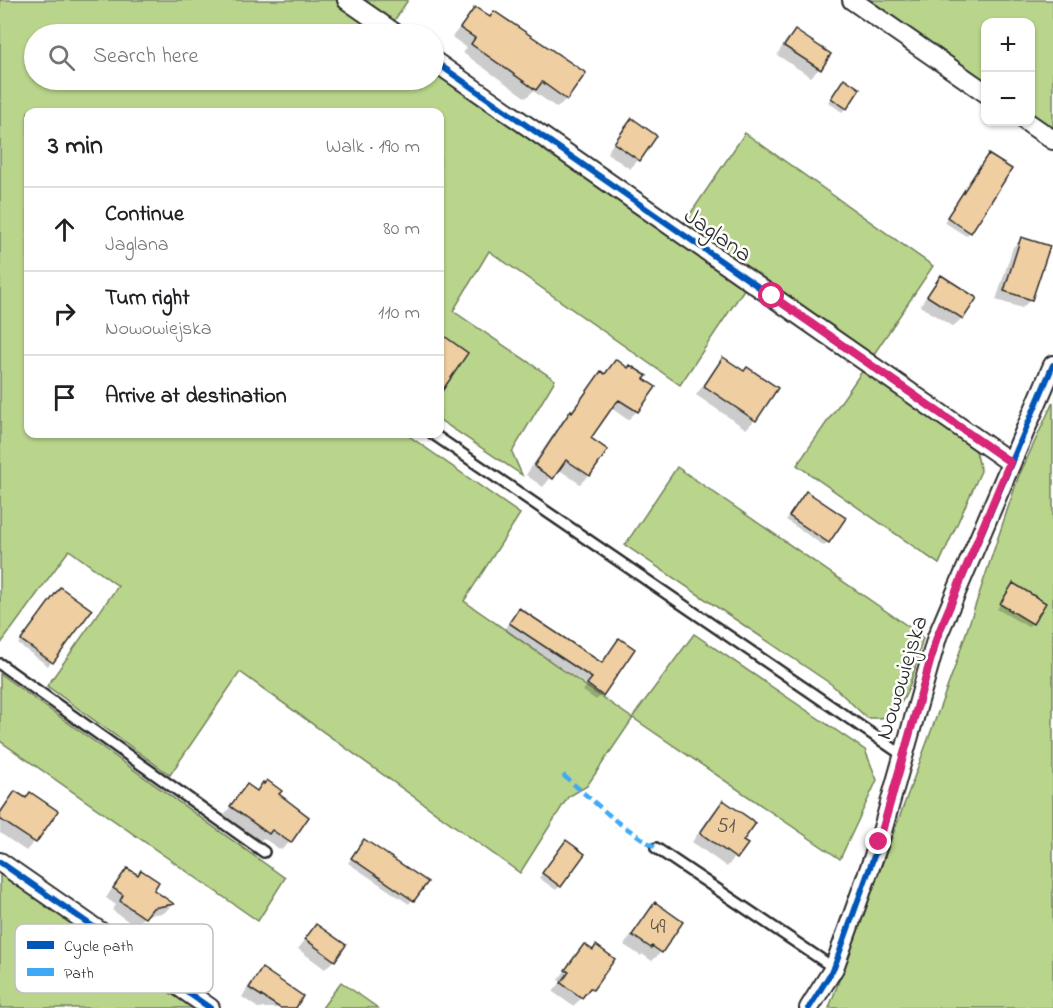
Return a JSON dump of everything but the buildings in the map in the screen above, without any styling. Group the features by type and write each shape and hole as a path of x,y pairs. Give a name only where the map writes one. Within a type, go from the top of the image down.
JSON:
{"street":[{"path":"347,0 382,24"},
{"path":"852,0 981,90"},
{"name":"Jaglana","path":"444,68 1010,462"},
{"path":"1033,126 1053,140"},
{"name":"Nowowiejska","path":"809,1008 834,968 879,842 937,637 1053,365"},
{"path":"0,862 89,924"},
{"path":"188,993 210,1008"}],"lane":[{"path":"439,438 904,756"},
{"path":"0,664 264,852"},
{"path":"656,848 834,968"}],"green space":[{"path":"0,0 336,0 371,24 24,24 24,90 444,90 444,75 747,285 680,385 489,251 453,311 555,380 512,452 522,475 444,423 444,108 24,108 24,438 412,438 520,514 464,601 632,718 694,634 865,750 877,780 840,859 633,718 587,786 568,797 520,873 240,672 170,775 47,686 118,586 69,550 0,645"},
{"path":"358,0 408,0 392,24"},
{"path":"868,0 1053,0 1053,128 1035,116 1035,18 981,18 981,78"},
{"path":"745,133 933,266 872,357 682,226"},
{"path":"863,370 976,451 981,471 939,564 797,465"},
{"path":"1053,402 1053,1008 829,1008 954,669 1018,478"},
{"path":"677,467 923,638 907,693 895,710 885,717 867,718 831,684 625,545"},
{"path":"0,674 285,878 258,921 0,741"},
{"path":"0,871 76,924 15,924 15,993 175,993 197,1008 0,1008"},
{"path":"341,982 378,1008 322,1008"}],"marked path":[{"path":"563,775 616,821 656,848"}],"cycle path":[{"path":"444,68 1010,462"},
{"path":"809,1008 834,968 879,842 937,637 1053,365"},
{"path":"0,862 89,924"},
{"path":"188,993 210,1008"}],"route":[{"path":"772,296 1010,462 937,637 879,842"}]}
